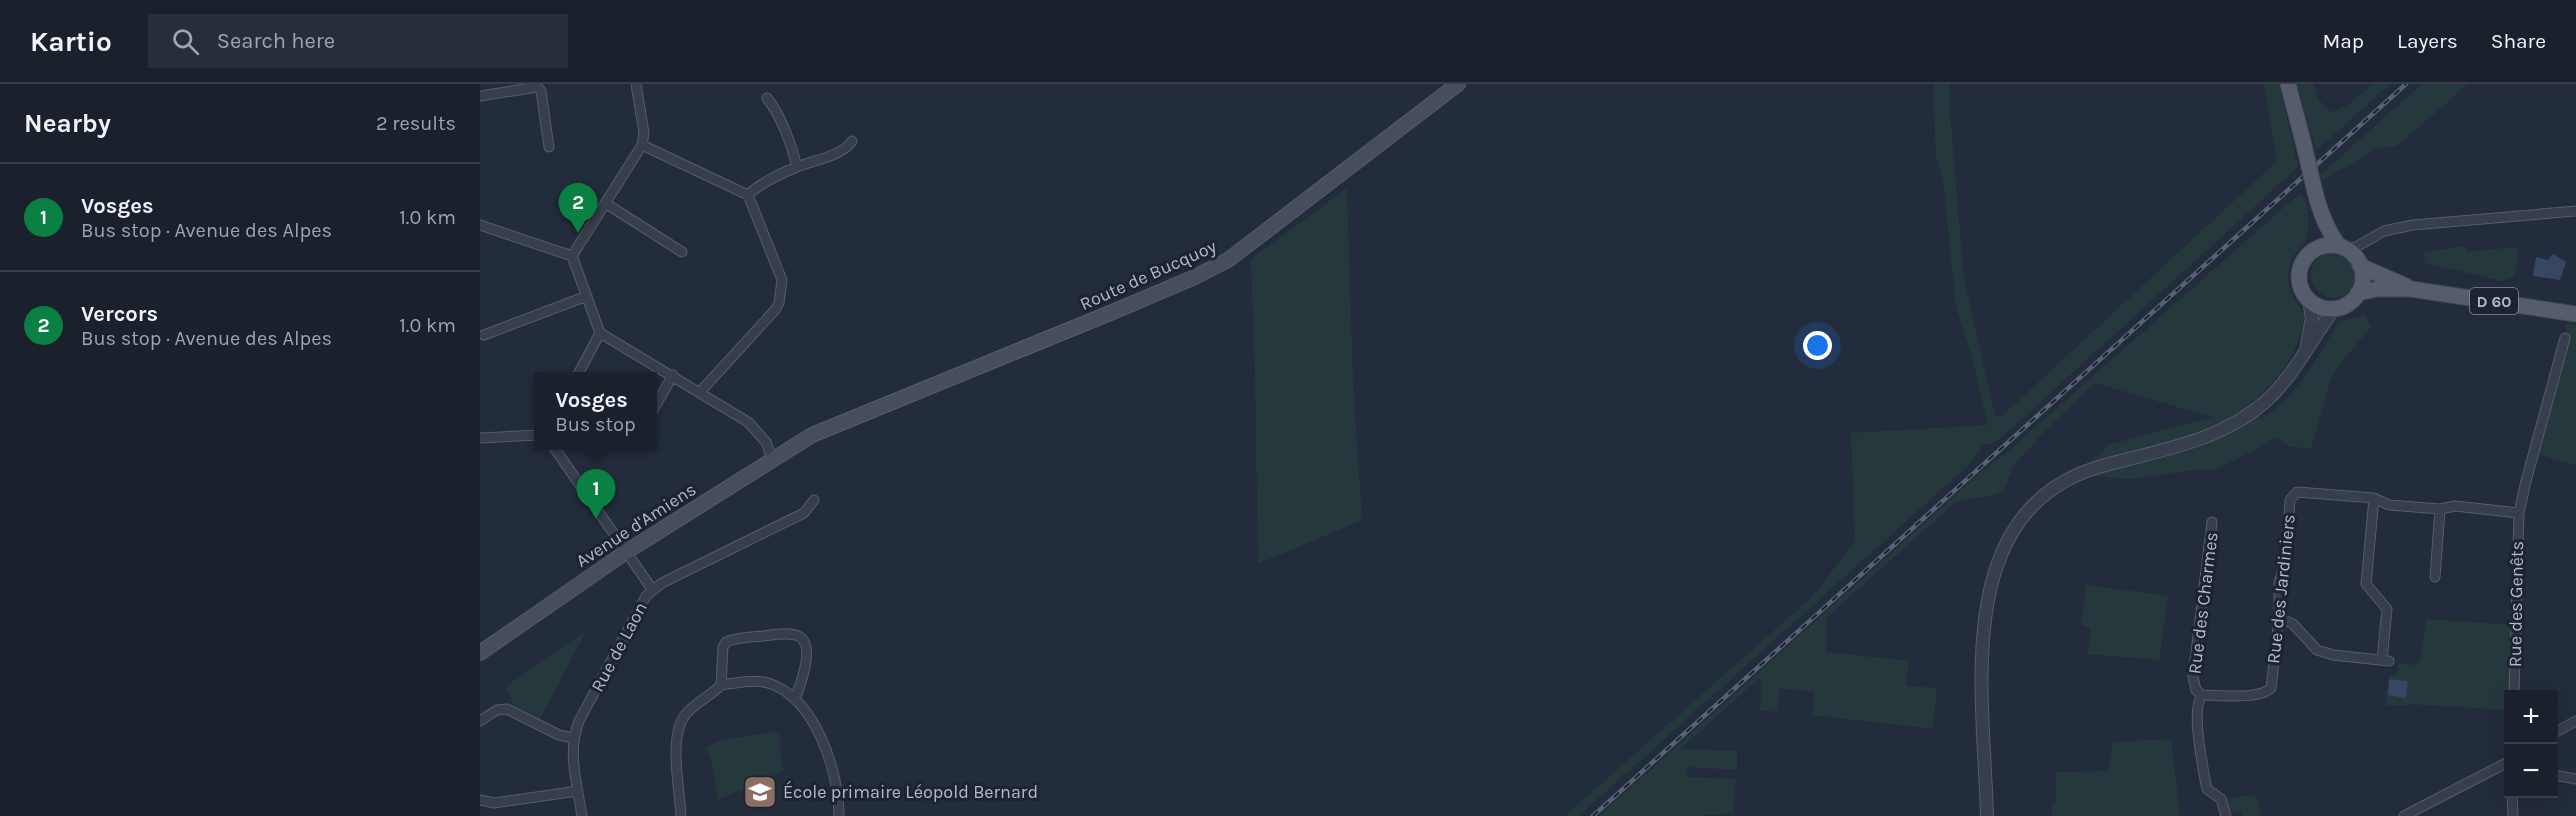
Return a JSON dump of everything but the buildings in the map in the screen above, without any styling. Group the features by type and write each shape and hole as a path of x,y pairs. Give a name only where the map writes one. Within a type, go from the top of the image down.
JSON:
{"main road":[{"name":"Route de Bucquoy","path":"816,433 1115,311 1195,277 1228,260 1458,84"},
{"path":"2288,84 2319,208 2333,238 2342,247 2359,264 2362,275 2358,293 2347,304 2325,308 2309,300 2300,286 2300,269 2308,254 2315,249 2323,246 2342,247"},
{"path":"2315,249 2319,208"},
{"name":"D 60","path":"2359,264 2412,289"},
{"name":"D 60","path":"2358,293 2377,289 2412,289 2576,314"},
{"name":"Avenue d'Amiens","path":"480,653 626,552 816,433"}],"street":[{"path":"572,256 642,145 644,133 636,84"},
{"path":"480,96 513,87 533,87 541,91 549,147"},
{"path":"766,98 772,105 794,154 797,167"},
{"path":"748,195 759,185 797,167 842,150 852,141"},
{"path":"642,145 748,195 782,280 779,303 700,392"},
{"path":"605,203 682,252"},
{"path":"2342,247 2356,247 2384,231 2413,225 2576,211"},
{"path":"480,225 572,256"},
{"path":"2359,264 2360,251 2365,243"},
{"path":"572,256 600,333 673,375 753,427 766,442 772,459"},
{"path":"484,335 587,296"},
{"path":"2307,349 2312,318 2309,300"},
{"path":"1987,816 1981,670 1987,607 2000,554 2016,525 2047,492 2079,474 2187,443 2230,426 2264,403 2296,367 2335,308"},
{"path":"579,372 600,333"},
{"name":"Rue des Genêts","path":"2514,690 2519,513 2565,338"},
{"path":"657,403 673,375"},
{"path":"480,438 534,435"},
{"path":"556,450 652,589"},
{"name":"Rue des Jardiniers","path":"2202,695 2255,696 2265,694 2271,688 2279,618 2279,583 2286,561 2290,500 2297,492 2374,498"},
{"path":"2279,618 2293,624 2317,650 2333,655 2385,661 2387,609 2366,584 2374,498 2389,505 2440,509 2455,506 2519,513"},
{"name":"Rue de Laon","path":"582,816 572,759 573,738 585,710 646,596 652,589 804,513 814,500"},
{"path":"2435,577 2440,509"},
{"name":"Rue des Charmes","path":"2212,522 2193,677 2196,690 2202,695 2199,700 2198,714 2207,789 2221,799 2226,816"},
{"path":"721,685 723,647 726,642 795,635 803,640 806,648 804,676 795,699"},
{"path":"681,816 677,759 680,724 686,713 721,685 746,681 766,682 786,691 802,706 821,739 832,769 838,795 839,816"},
{"path":"480,721 497,710 507,709 559,735 573,738"},
{"path":"2558,731 2576,721"},
{"path":"2404,816 2504,764"},
{"path":"2558,776 2576,779"},
{"path":"480,800 494,803 578,791"},
{"path":"2512,798 2513,816"}],"green space":[{"path":"1933,84 1950,84 1950,113 1964,279 1995,416 2001,417 2277,161 2264,84 2279,84 2298,167 2002,437 1990,445 1984,444 1971,463 1579,816 1565,816 1813,596 1855,541 1851,433 1988,425 1973,361 1956,306 1943,179 1936,158"},
{"path":"2297,84 2313,84 2318,99 2332,113 2349,104 2372,84 2390,84 2316,151"},
{"path":"2422,84 2468,84 2397,146 2377,149 2323,180 2319,176"},
{"path":"1347,188 1353,382 1362,520 1258,564 1251,259"},
{"path":"2299,194 2306,199 2308,229 2305,241 2289,265 2288,280 2292,294 2305,314 2298,341 2287,364 2271,384 2251,403 2262,420 2289,396 2305,377 2339,322 2365,315 2371,327 2347,355 2331,379 2311,449 2289,446 2275,437 2257,449 2214,470 2190,470 2133,479 2074,475 2108,445 2212,417 2095,383 2040,436 2013,467 2005,489 1996,494 1956,502 1827,617 1826,652 1909,661 1906,686 1937,688 1932,729 1813,715 1814,692 1780,688 1777,712 1760,710 1762,685 1759,678 1681,749 1737,751 1737,770 1686,767 1688,777 1736,779 1733,813 1695,816 1599,816 1982,471 2005,454"},
{"path":"2464,246 2468,252 2514,247 2518,250 2518,263 2514,277 2502,281 2425,263 2423,252"},
{"path":"2339,252 2351,258 2356,266 2356,284 2351,292 2343,297 2329,298 2321,295 2314,288 2311,270 2314,262 2321,255"},
{"path":"2566,324 2576,325 2576,465 2534,453 2565,338"},
{"path":"2086,585 2168,596 2159,660 2087,654 2091,628 2081,625"},
{"path":"2426,619 2515,625 2514,690 2504,690 2504,710 2409,704 2409,706 2386,705 2389,676 2397,674 2399,663 2413,665 2420,662"},
{"path":"586,631 540,719 514,705 506,686"},
{"path":"776,732 781,738 779,742 783,769 779,773 718,800 712,763 706,748 720,740"},
{"path":"2171,739 2180,816 2052,816 2052,803 2056,802 2056,772 2109,771 2113,742"},
{"path":"2256,795 2261,816 2242,816 2240,811 2225,813 2221,799"}],"water":[{"path":"2553,254 2566,262 2560,280 2533,276 2536,257 2548,260"},
{"path":"2389,679 2408,681 2406,698 2388,695"}],"railway":[{"path":"1593,816 2406,84"}],"place":[{"name":"Vercors","path":"578,233"},
{"name":"Vosges","path":"596,519"},
{"name":"École primaire Léopold Bernard","path":"760,792"}]}
